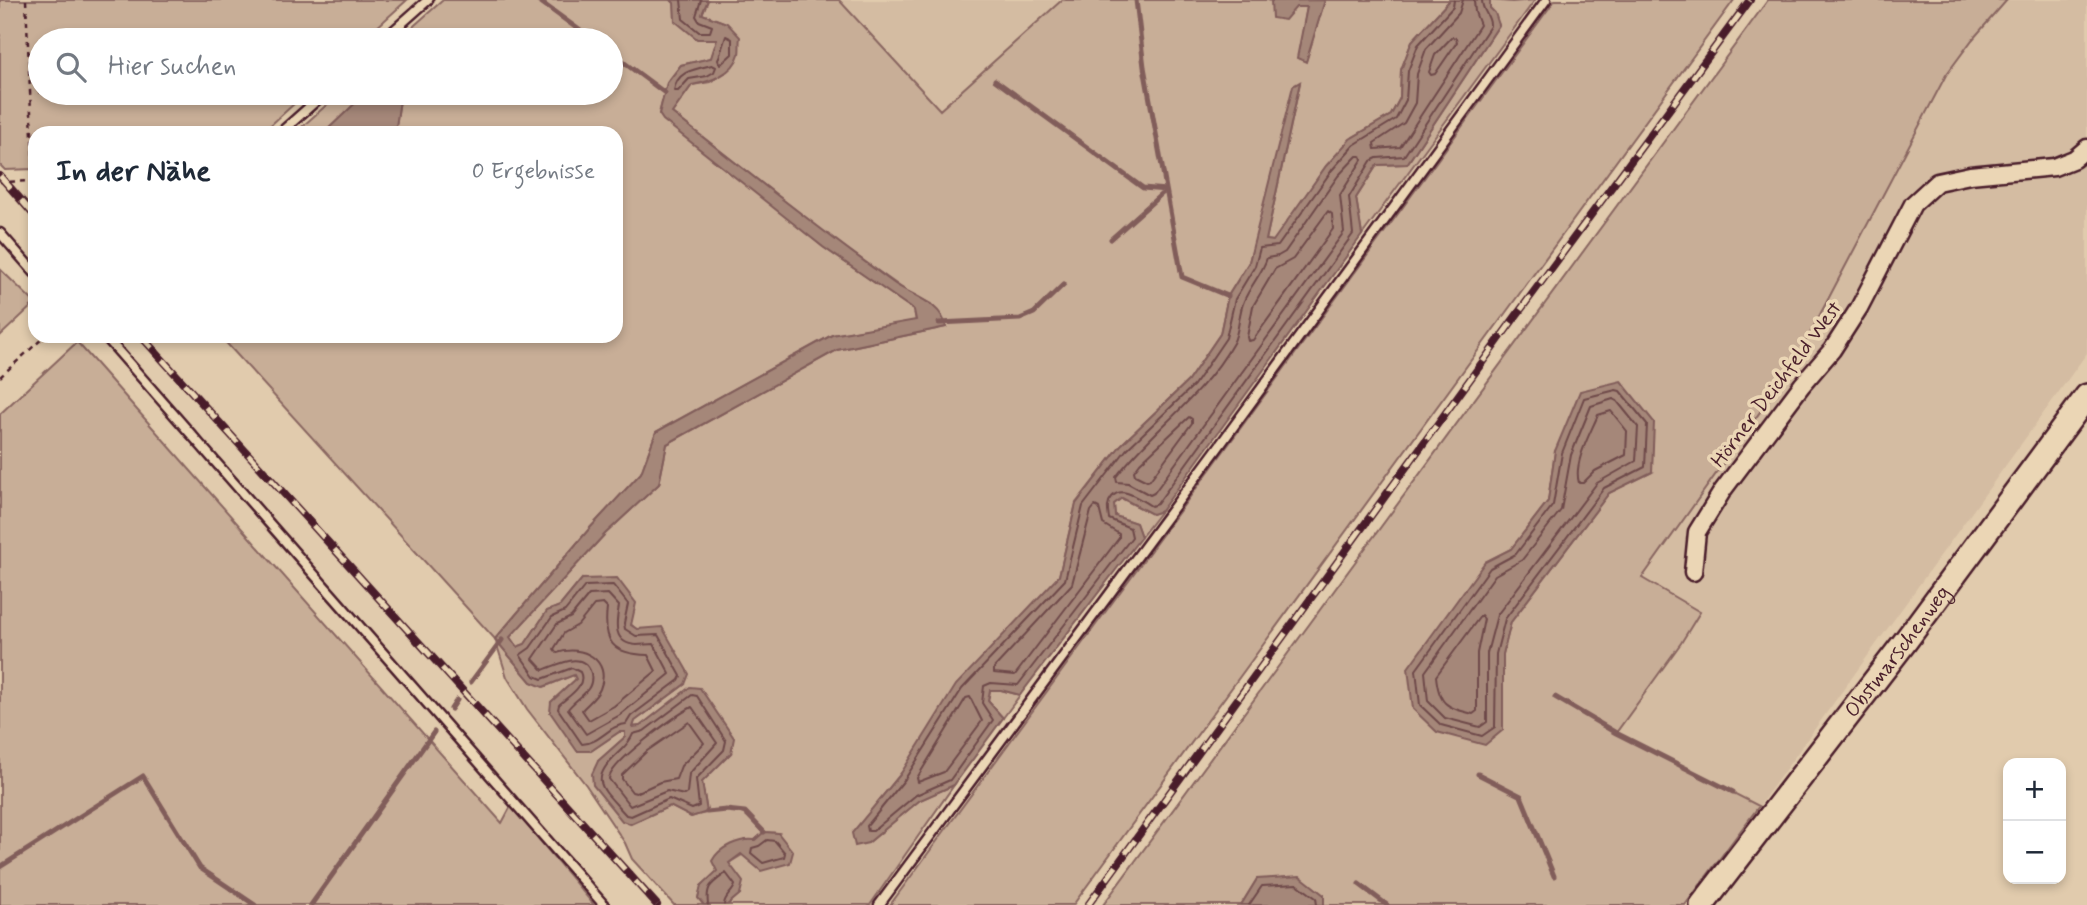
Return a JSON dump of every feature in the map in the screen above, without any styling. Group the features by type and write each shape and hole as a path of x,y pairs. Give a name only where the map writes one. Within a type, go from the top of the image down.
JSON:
{"main road":[{"name":"Obstmarschenweg","path":"1702,905 1904,643 2087,396"}],"street":[{"name":"Hörner Deichfeld West","path":"1693,572 1697,532 1723,490 1839,339 1859,308 1913,204 1937,182 1970,175 2054,167 2074,159 2087,148"}],"lane":[{"path":"396,28 428,0"},
{"path":"879,905 1546,0"},
{"path":"288,126 312,105"},
{"path":"0,233 28,265"},
{"path":"111,343 604,905"}],"path":[{"path":"26,0 28,40"},
{"path":"31,105 32,126"},
{"path":"0,182 28,181"},
{"path":"0,377 37,343"}],"shaded area":[{"path":"0,0 407,0 376,28 28,28 28,105 293,105 270,126 28,126 28,169 5,170 0,165"},
{"path":"443,0 671,0 718,38 711,58 681,65 667,83 659,114 823,247 914,310 916,321 832,335 656,432 641,473 495,639 226,343 623,343 623,126 396,126 399,105 623,105 623,28 412,28"},
{"path":"708,0 839,0 940,110 1062,0 1273,0 1271,1 1307,7 1298,58 1306,61 1325,0 1450,0 1412,41 1401,70 1400,98 1391,115 1353,137 1326,166 1274,241 1266,240 1300,83 1249,262 1228,296 1220,334 1188,381 1123,443 1076,503 1059,576 853,833 868,843 920,800 954,785 870,905 727,905 740,894 729,863 778,833 764,832 740,812 707,812 702,782 731,753 640,726 633,727 635,721 685,684 636,629 582,579 560,606 547,611 525,644 517,647 509,638 605,534 659,484 667,444 837,350 946,327 931,304 906,291 829,236 672,113 692,85 710,82 725,73 726,23 702,14"},
{"path":"839,0 1062,0 940,110"},
{"path":"1489,0 1535,0 1362,235 1356,198 1377,165 1407,164 1499,25 1490,9"},
{"path":"1555,0 1734,0 1073,905 890,905"},
{"path":"1768,0 2007,0 1946,75 1794,364 1642,578 1700,612 1616,733 1759,806 1685,905 1324,905 1324,895 1257,879 1241,905 1103,905","holes":["1555,451 1652,472 1609,493 1511,622 1503,654 1503,730 1485,562 1511,549 1548,501"]},
{"path":"2007,0 2087,0 2087,353 1759,806 1616,733 1700,612 1642,579 1794,364 1946,75"},
{"path":"326,105 353,105 331,126 303,126"},
{"path":"0,269 28,296 28,310 0,336"},
{"path":"78,343 502,823 511,806 594,905 0,905 0,414"},
{"path":"1121,498 1152,514 1161,511 1141,537 1136,523 1115,516 1114,504"},
{"path":"495,639 531,682 544,687 573,675 576,679 551,702 591,751 619,732 625,732 625,737 598,761 631,824 670,806 691,817 720,811 742,813 763,833 701,886 698,898 704,905 674,905 632,859 625,843 586,785 527,709 507,677"},
{"path":"990,690 1020,695 1003,718 988,701"}],"water":[{"path":"671,0 708,0 702,14 727,23 740,37 739,54 732,67 713,79 692,85 672,113 895,284 933,306 946,327 837,350 667,444 659,484 605,534 510,637 517,647 525,644 547,611 560,606 582,579 617,578 636,603 631,625 637,629 662,627 689,674 685,684 635,721 633,727 640,726 690,687 700,688 734,738 731,753 702,782 707,812 691,817 670,806 630,824 622,821 593,785 592,774 598,761 625,737 625,732 619,732 591,751 577,751 550,712 551,702 576,679 574,675 543,687 531,682 495,639 641,473 656,432 832,335 916,320 914,310 823,247 663,120 659,114 667,83 681,65 711,58 717,39 697,39 675,21 674,3"},
{"path":"1325,0 1306,62 1297,58 1307,7 1296,7 1285,20 1272,18 1271,1"},
{"path":"1450,0 1490,0 1490,8 1499,25 1407,164 1377,165 1356,198 1362,235 1161,511 1152,514 1122,498 1114,504 1115,516 1136,523 1141,537 1020,695 990,690 988,701 1003,718 954,785 920,800 868,843 855,846 852,833 900,775 956,685 1059,576 1076,504 1121,445 1188,381 1220,334 1228,296 1249,262 1293,86 1300,82 1266,240 1273,241 1326,166 1350,139 1391,115 1400,98 1401,70 1412,41"},
{"path":"353,105 399,105 396,126 331,126"},
{"path":"1621,381 1654,422 1652,472 1609,493 1511,622 1503,654 1503,730 1485,745 1437,732 1413,709 1408,668 1485,562 1511,549 1548,501 1555,451 1580,391"},
{"path":"764,832 778,833 793,852 790,863 761,871 741,854 729,863 743,882 740,894 727,905 704,905 698,898 701,886 717,871 712,861 715,856 730,844 755,840"},
{"path":"1300,876 1324,895 1324,905 1241,905 1257,879"}],"waterway":[{"path":"538,0 576,28"},
{"path":"1136,0 1144,67 1182,277 1228,296"},
{"path":"623,62 665,93"},
{"path":"995,80 1143,188 1166,190 1111,239"},
{"path":"939,323 1020,319 1034,313 1064,284"},
{"path":"471,682 502,640"},
{"path":"1555,697 1616,733 1733,792"},
{"path":"451,709 457,700"},
{"path":"311,905 434,732"},
{"path":"1478,774 1521,796 1554,876"},
{"path":"0,867 143,776 200,868 255,905"},
{"path":"707,812 745,812 764,832"},
{"path":"1359,884 1387,905"}],"railway":[{"path":"1088,905 1516,316 1750,0"},
{"path":"0,176 28,208"},
{"path":"147,343 657,905"}]}
